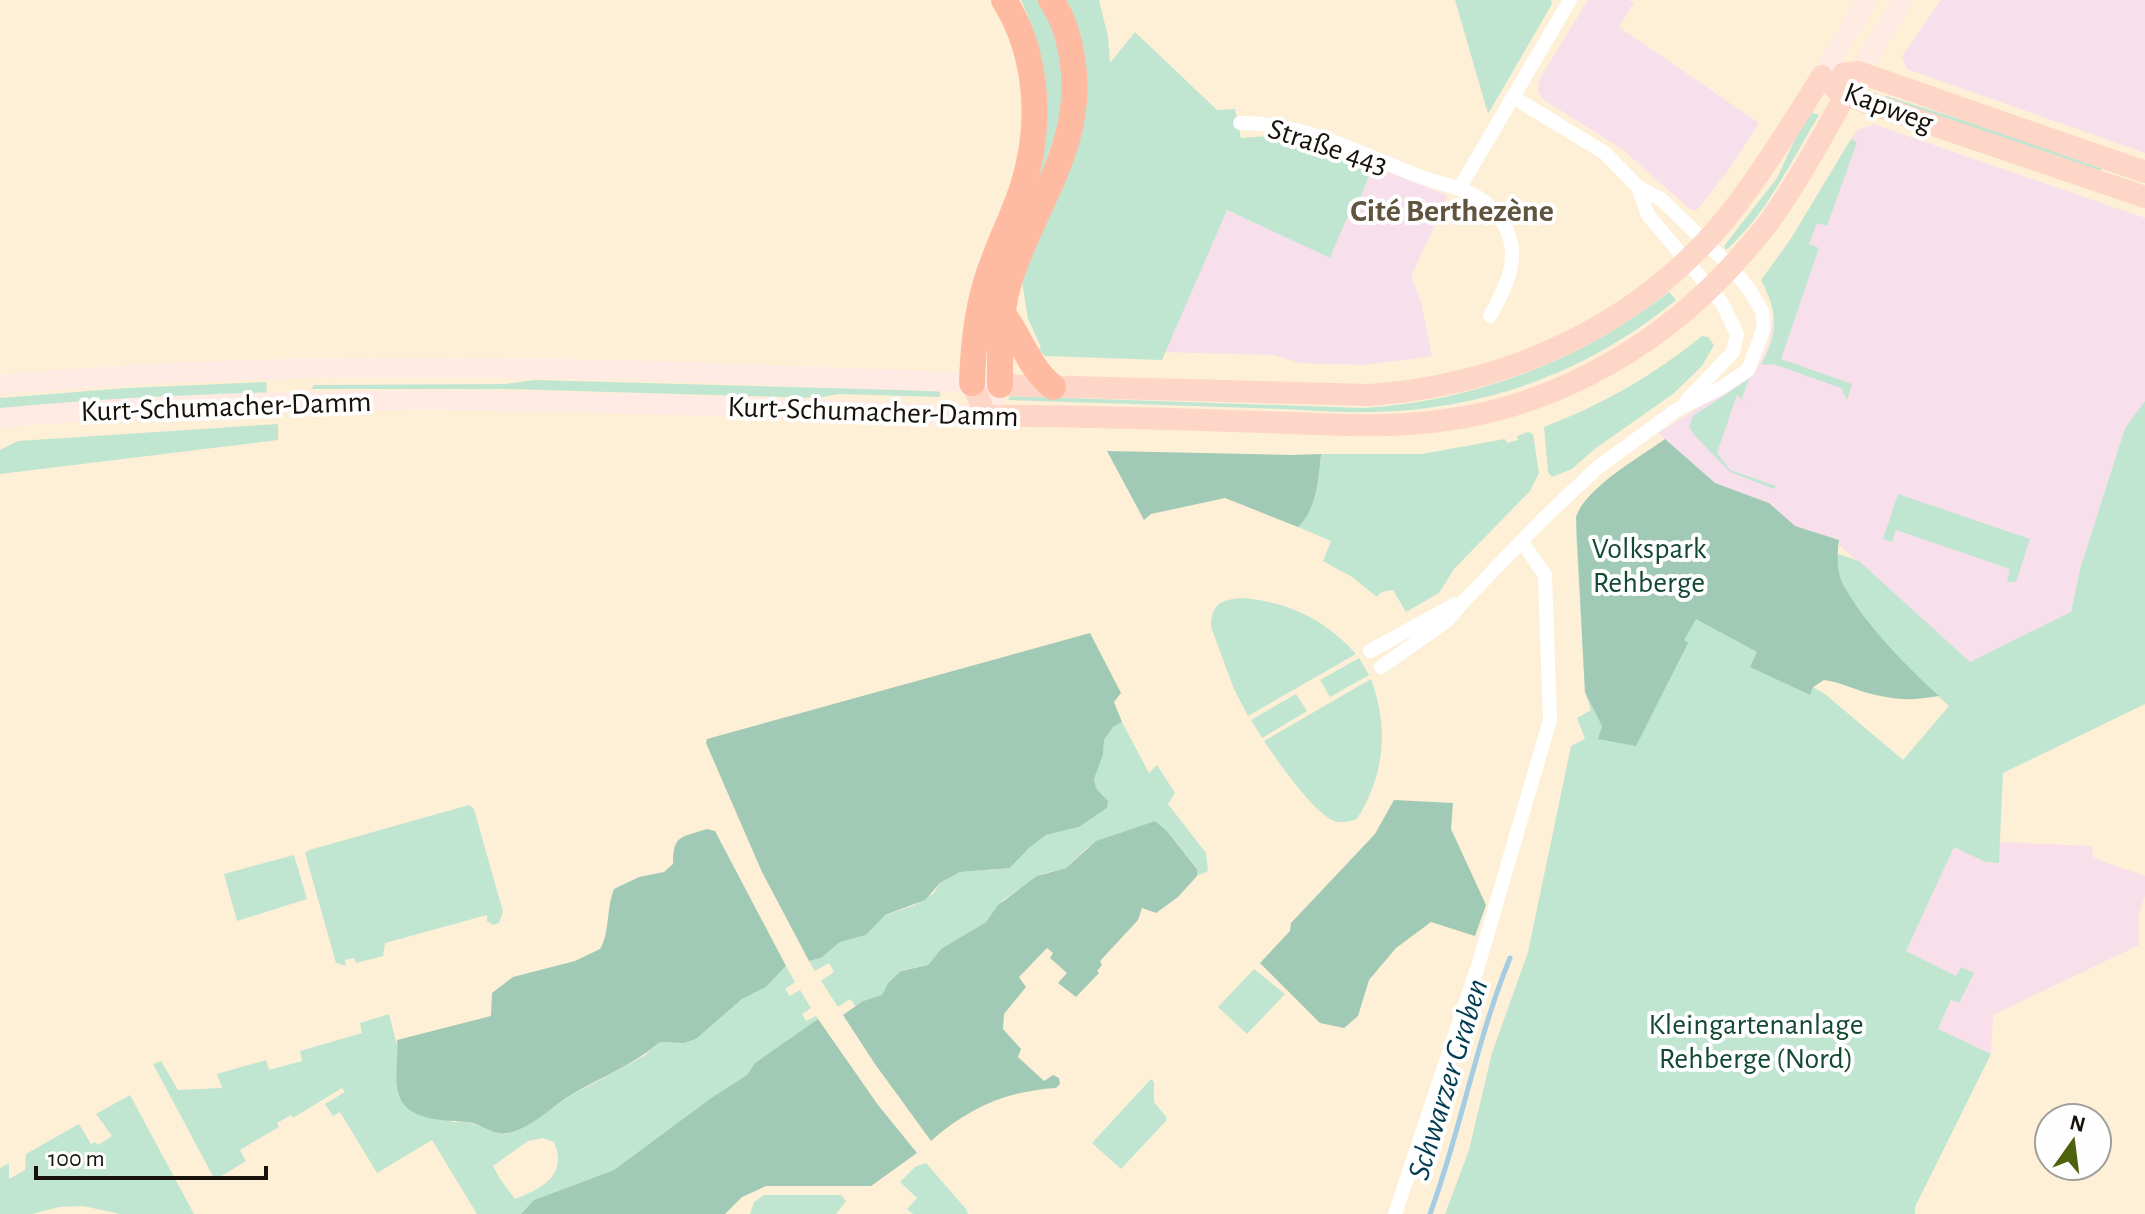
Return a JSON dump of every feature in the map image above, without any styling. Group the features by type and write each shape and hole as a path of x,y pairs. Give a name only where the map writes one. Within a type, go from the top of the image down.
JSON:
{"highway":[{"path":"972,383 976,329 985,286 1029,165 1035,106 1027,52 1004,0"},
{"path":"1000,385 1003,314 1009,282 1071,129 1075,73 1063,24 1051,0"},
{"path":"1003,314 1015,329 1033,366 1053,387"}],"main road":[{"name":"Kurt-Schumacher-Damm","path":"0,385 289,367 504,367 1370,395 1442,386 1510,368 1582,337 1643,298 1685,261 1740,201 1822,76 1867,0"},
{"name":"Kurt-Schumacher-Damm","path":"0,418 127,408 290,401 508,400 1382,426 1466,417 1544,395 1603,368 1646,341 1712,289 1771,220 1904,0"},
{"name":"Kapweg","path":"1822,76 1858,72 2140,170"},
{"name":"Kapweg","path":"1822,76 1845,95 2136,194"},
{"path":"2136,194 2140,170"},
{"path":"289,367 290,401"},
{"path":"972,383 986,416"},
{"path":"986,416 1000,385"}],"street":[{"path":"1459,189 1570,0"},
{"path":"1513,97 1605,153 1638,187 1662,200 1731,267 1756,298 1762,311 1764,328 1748,370 1721,388 1678,409"},
{"name":"Straße 443","path":"1240,123 1261,123 1297,130 1478,198 1503,223 1512,248 1513,258 1504,290 1490,316"},
{"path":"1381,667 1448,620 1597,468 1678,409 1733,352 1737,334 1732,320 1712,289 1648,215 1638,187"},
{"path":"1395,1214 1478,966 1550,720 1545,575 1522,542"},
{"path":"1370,651 1464,601"}],"shaded area":[{"path":"1588,0 1628,0 1634,3 1619,27 1759,123 1730,168 1697,210 1691,210 1622,149 1544,100 1538,92 1539,80"},
{"path":"1941,0 2145,0 2145,153 1907,69 1902,56"},
{"path":"1873,124 2145,218 2145,401 2125,428 2080,569 2071,612 1970,662 1838,544 1838,540 1795,526 1769,503 1715,483 1658,433 1751,375 1759,365 1769,344 1774,310 1847,146 1856,131"},
{"path":"1373,166 1448,196 1411,277 1421,301 1432,356 1435,356 1362,365 1299,363 1275,355 1163,352 1227,210 1330,258"},
{"path":"2000,842 2092,846 2093,858 2145,876 2145,895 2139,915 2139,945 1993,1015 1991,1054 1937,1029 1952,1000 1959,1003 1956,976 1906,951 1954,847 1985,862 1998,863"}],"green space":[{"path":"1021,0 1041,0 1058,38 1066,106 1037,185 1045,136 1046,91 1038,47"},
{"path":"1063,0 1099,0 1108,37 1110,63 1135,32 1217,110 1235,109 1241,138 1268,136 1281,131 1373,166 1330,258 1227,210 1162,360 1045,356 1038,350 1041,347 1028,319 1021,275 1072,160 1086,106"},
{"path":"1455,0 1551,0 1552,4 1488,114"},
{"path":"1886,96 2103,164 2099,174 1883,101"},
{"path":"1808,111 1819,115 1788,168 1754,220 1726,250 1724,246 1777,178"},
{"path":"1851,139 1857,142 1827,226 1817,223 1809,244 1819,248 1781,359 1852,384 1847,400 1841,388 1773,364 1761,365 1771,342 1774,322 1771,303 1761,280 1790,240"},
{"path":"1669,292 1676,300 1608,347 1572,366 1534,382 1456,403 1359,412 1008,400 1010,396 1362,408 1404,404 1485,387 1562,358 1635,317"},
{"path":"1702,336 1708,337 1714,345 1702,366 1673,394 1596,448 1572,469 1552,477 1548,472 1544,427 1627,388"},
{"path":"1749,379 1742,398 1746,403 1737,395 1717,453 1730,470 1776,486 1774,489 1730,472 1689,427 1693,416"},
{"path":"535,380 940,391 940,397 839,394 816,398 504,389 311,389 314,385 504,384"},
{"path":"266,382 267,393 111,400 0,410 0,398"},
{"path":"2145,401 2145,704 2003,773 1999,863 1985,862 1954,847 1906,951 1956,976 1961,967 1974,973 1959,1003 1951,1000 1938,1029 1991,1054 1915,1207 1915,1214 1445,1214 1469,1150 1492,1053 1528,952 1571,746 1585,739 1577,718 1591,710 1585,692 1576,532 1582,507 1589,498 1598,488 1772,532 1859,561 1970,662 2071,612 2080,569 2125,428","holes":["1849,615 1949,706 1903,760 1825,694 1813,687 1809,695 1794,687"]},
{"path":"278,424 278,440 0,474 0,450 18,441"},
{"path":"1528,432 1533,434 1539,473 1530,491 1454,569 1439,593 1406,612 1393,590 1381,592 1377,597 1352,577 1323,561 1331,541 1298,527 1313,503 1321,454 1422,454 1505,439 1507,443 1518,440 1517,436"},
{"name":"Volkspark Rehberge","path":"1665,439 1715,483 1769,503 1795,526 1839,540 1840,576 1845,588 1888,645 1939,696 1895,698 1824,680 1813,687 1810,695 1750,667 1757,652 1696,619 1684,640 1688,643 1636,746 1598,739 1602,726 1585,692 1576,517 1581,506 1602,484"},
{"path":"1107,451 1321,454 1313,503 1298,527 1225,498 1151,514 1144,520"},
{"path":"1898,494 2030,539 2016,582 2007,582 2010,569 1896,530 1892,542 1883,539"},
{"path":"1245,598 1277,604 1306,615 1332,632 1356,654 1248,716 1234,689 1211,627 1216,607 1230,599"},
{"path":"1090,633 1121,693 1114,702 1122,722 1113,727 1104,740 1103,755 1094,779 1096,788 1108,801 1107,808 1079,827 1046,835 1010,868 960,872 940,883 925,900 885,915 866,935 840,942 821,958 809,961 762,872 706,743 707,739"},
{"path":"1359,658 1369,675 1330,697 1320,680"},
{"path":"1371,679 1382,733 1374,785 1357,819 1335,821 1305,796 1264,741"},
{"path":"1296,694 1307,711 1262,738 1251,720"},
{"path":"1122,722 1149,773 1157,765 1175,793 1168,804 1206,853 1208,871 1197,876 1197,868 1155,821 1102,839 1087,848 1066,868 1042,874 1003,900 986,922 941,949 928,965 903,970 888,983 882,995 863,1001 856,1007 850,999 838,1007 821,981 834,972 829,963 815,971 809,961 821,958 840,942 866,935 883,916 915,905 934,893 940,883 960,872 1010,868 1046,835 1079,827 1107,808 1094,779 1103,755 1104,740 1113,727"},
{"path":"1394,800 1453,803 1451,829 1486,905 1475,936 1431,922 1396,948 1369,980 1358,1016 1344,1028 1320,1023 1260,963 1290,931 1291,923 1375,834"},
{"path":"469,805 474,809 503,912 499,923 493,925 487,921 487,915 385,943 383,956 356,963 354,958 345,960 346,966 336,963 305,853"},
{"path":"1155,821 1167,831 1197,869 1197,876 1178,897 1156,913 1142,908 1138,920 1100,961 1099,973 1076,997 1058,983 1067,973 1050,958 1053,953 1047,948 1019,977 1026,987 1004,1014 1003,1029 1021,1049 1018,1057 1044,1081 1053,1075 1059,1078 1060,1084 1056,1088 1021,1093 989,1103 959,1119 931,1141 843,1015 863,1001 882,995 888,983 901,971 928,965 941,949 986,922 998,905 1037,876 1066,868 1096,841"},
{"path":"707,829 715,831 786,966 766,987 742,999 696,1039 684,1043 660,1042 517,1130 498,1133 468,1122 422,1116 407,1107 398,1093 397,1040 491,1016 492,993 513,977 575,961 600,949 614,889 639,877 664,872 673,864 675,847 680,839"},
{"path":"294,855 307,899 237,921 224,874"},
{"path":"786,966 795,982 785,989 790,996 800,990 811,1008 802,1014 806,1021 816,1016 818,1019 755,1063 747,1075 614,1170 534,1200 521,1214 477,1214 432,1140 377,1173 340,1112 333,1116 325,1104 345,1092 342,1088 293,1118 291,1115 277,1123 279,1127 240,1150 246,1161 215,1180 153,1064 161,1061 178,1090 222,1088 217,1074 266,1060 269,1070 302,1061 300,1051 362,1033 360,1023 389,1014 398,1049 396,1074 452,1122 467,1122 506,1134 523,1128 570,1096 644,1056 660,1042 684,1043 696,1039 742,999 766,987","holes":["543,1138 554,1142 558,1164 555,1172 543,1185 515,1199 493,1166 528,1141"]},
{"path":"1254,969 1285,994 1247,1034 1218,1007"},
{"path":"818,1019 878,1105 917,1153 871,1186 766,1186 742,1197 725,1214 521,1214 534,1200 614,1170 747,1075 755,1063"},
{"path":"1151,1079 1154,1082 1154,1102 1167,1118 1166,1121 1121,1169 1092,1143"},
{"path":"130,1095 194,1214 120,1214 83,1206 59,1207 32,1214 0,1214 0,1168 9,1163 9,1179 25,1170 26,1154 79,1124 91,1144 95,1142 98,1145 112,1136 96,1114"},
{"path":"926,1163 968,1214 913,1214 907,1209 917,1198 900,1182 915,1167"},
{"path":"764,1195 841,1195 846,1201 836,1214 750,1214 754,1202"}],"waterway":[{"name":"Schwarzer Graben","path":"1430,1214 1510,958"}],"district":[{"name":"Cité Berthezène","path":"1452,210"}],"park label":[{"name":"Kleingartenanlage Rehberge (Nord)","path":"1756,1041"}]}
